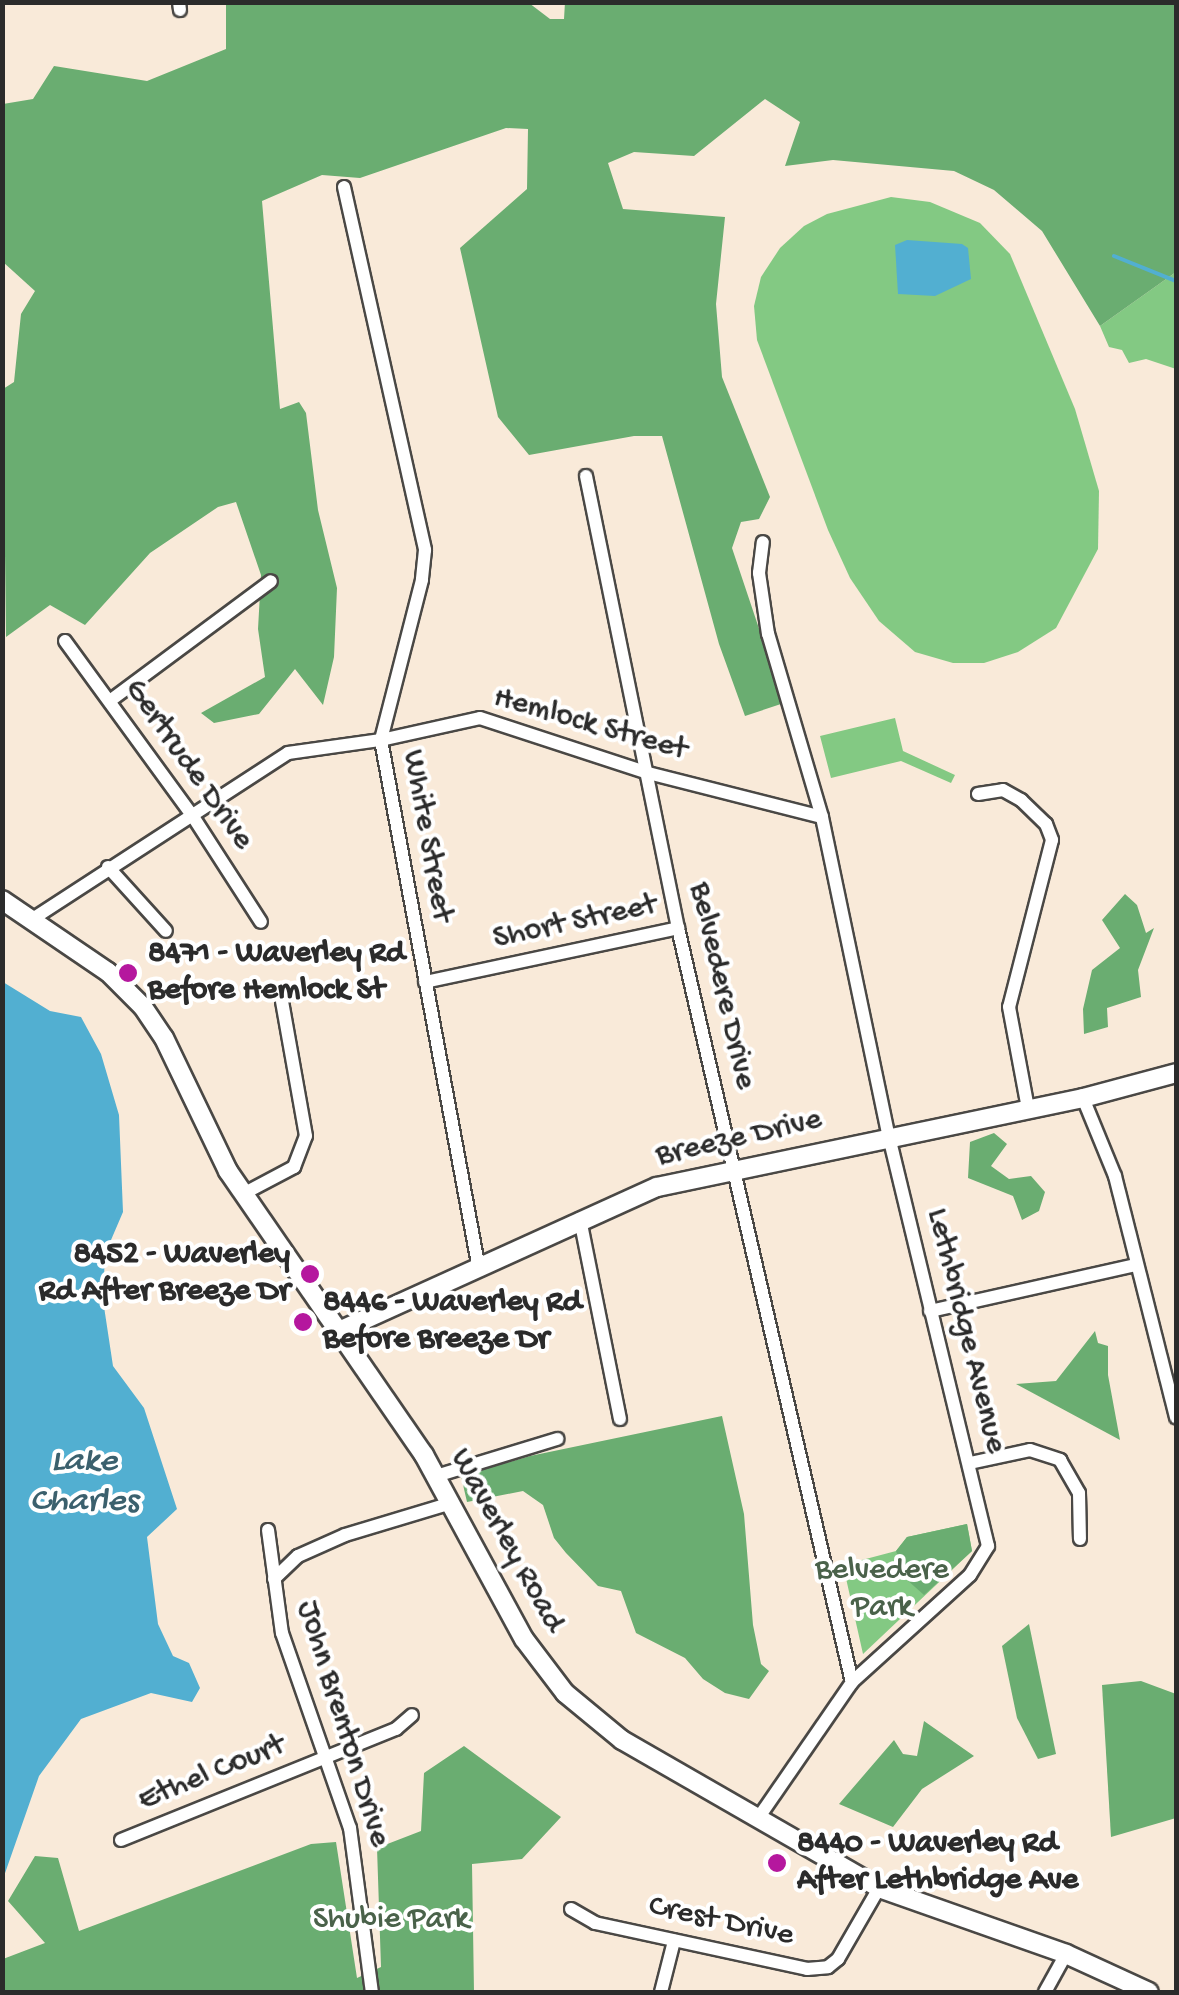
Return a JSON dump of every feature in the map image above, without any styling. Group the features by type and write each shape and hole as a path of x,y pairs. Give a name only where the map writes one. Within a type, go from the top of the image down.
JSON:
{"main road":[{"name":"Waverley Road","path":"2,900 108,972 143,1007 164,1038 244,1194 436,1476 524,1639 564,1693 622,1740 880,1888 1066,1954 1148,1992"},
{"name":"Breeze Drive","path":"337,1332 478,1264 657,1187 734,1167 1083,1098 1176,1073"}],"street":[{"name":"White Street","path":"344,187 425,550 422,580 381,740 478,1264"},
{"name":"Belvedere Drive","path":"586,476 678,928 852,1682"},
{"name":"Lethbridge Avenue","path":"758,1817 852,1682 970,1575 985,1556 988,1537 889,1138 822,817 768,634 760,573 764,542"},
{"path":"111,700 272,581"},
{"name":"Gertrude Drive","path":"65,641 192,815 261,922"},
{"name":"Hemlock Street","path":"31,920 288,753 381,740 480,718 648,772 822,817"},
{"path":"978,794 1003,790 1021,800 1046,824 1052,840 1009,1008 1028,1109"},
{"path":"108,867 166,930"},
{"name":"Short Street","path":"425,982 678,928"},
{"path":"244,1194 294,1167 304,1147 305,1123 282,1001"},
{"path":"1083,1098 1115,1176 1176,1416"},
{"path":"580,1219 620,1419"},
{"path":"930,1311 1136,1266"},
{"path":"436,1476 556,1439"},
{"path":"970,1463 1030,1450 1060,1460 1079,1493 1080,1539"},
{"path":"274,1579 298,1556 346,1535 452,1503"},
{"name":"John Brenton Drive","path":"268,1530 282,1633 350,1828 372,1992"},
{"name":"Ethel Court","path":"121,1840 396,1729 412,1715"},
{"name":"Crest Drive","path":"571,1910 595,1922 807,1969 828,1966 860,1926 880,1888"},
{"path":"661,1992 674,1940"},
{"path":"1045,1992 1066,1954"}],"green space":[{"path":"565,2 1176,3 1176,272 1100,326 1042,231 994,190 954,171 833,160 785,166 800,122 765,99 694,156 634,152 608,163 623,209 725,217 716,304 722,377 770,497 759,519 741,522 732,548 784,703 745,716 719,644 662,436 634,436 529,455 498,417 460,248 527,189 528,129 506,128 360,178 322,175 262,201 280,409 299,402 306,413 318,510 337,588 334,657 323,705 295,669 259,714 214,723 201,713 265,677 258,629 261,575 236,502 218,507 150,553 85,625 50,605 6,637 3,389 14,382 21,314 35,291 3,262 3,104 33,99 54,66 147,81 226,49 226,3 529,3 550,19 564,19"},
{"path":"891,197 930,202 980,223 1010,254 1075,409 1099,491 1098,549 1056,628 1018,652 984,663 953,663 915,652 879,621 850,578 828,530 757,340 754,306 761,277 780,248 804,226 827,214"},
{"path":"1176,272 1176,369 1146,359 1129,363 1122,350 1109,347 1100,326"},
{"path":"895,718 903,751 955,775 951,783 901,761 831,778 820,736"},
{"path":"1125,894 1137,905 1146,933 1154,928 1138,970 1141,997 1107,1008 1108,1027 1084,1034 1083,1009 1092,970 1120,948 1102,920"},
{"path":"994,1133 1007,1144 991,1166 1009,1179 1031,1176 1045,1192 1039,1211 1022,1220 1013,1196 968,1178 970,1142"},
{"path":"1095,1331 1098,1343 1108,1346 1108,1375 1120,1440 1016,1384 1056,1381"},
{"path":"722,1416 744,1514 753,1625 761,1664 769,1671 749,1699 725,1693 703,1679 685,1658 636,1633 621,1591 598,1586 566,1553 554,1538 543,1505 523,1491 467,1502 461,1476 530,1456"},
{"name":"Belvedere Park","path":"967,1524 972,1551 863,1654 843,1565 896,1551 907,1537"},
{"path":"967,1524 972,1551 924,1595 906,1579 896,1551 907,1537"},
{"path":"1029,1624 1056,1754 1038,1759 1017,1718 1002,1646"},
{"path":"1141,1681 1176,1694 1176,1818 1111,1837 1102,1685"},
{"path":"924,1721 974,1756 922,1789 893,1827 839,1804 894,1740 903,1754 917,1756"},
{"name":"Shubie Park","path":"464,1746 561,1817 522,1859 472,1864 474,1992 3,1992 3,1959 45,1943 8,1901 35,1856 58,1858 79,1931 311,1844 336,1842 357,1978 381,1967 377,1848 421,1831 424,1773"}],"water":[{"path":"907,240 962,244 968,248 971,279 935,296 898,294 895,245"},
{"name":"Lake Charles","path":"3,982 50,1011 81,1017 101,1054 119,1115 123,1212 105,1254 103,1300 113,1366 144,1408 177,1509 147,1537 158,1624 173,1656 189,1663 200,1688 192,1702 151,1693 81,1719 39,1776 3,1879"}],"waterway":[{"path":"1114,256 1176,281"}],"place":[{"name":"8471 - Waverley Rd Before Hemlock St","path":"128,973"},
{"name":"8452 - Waverley Rd After Breeze Dr","path":"310,1274"},
{"name":"8446 - Waverley Rd Before Breeze Dr","path":"303,1322"},
{"name":"8440 - Waverley Rd After Lethbridge Ave","path":"777,1863"}]}
